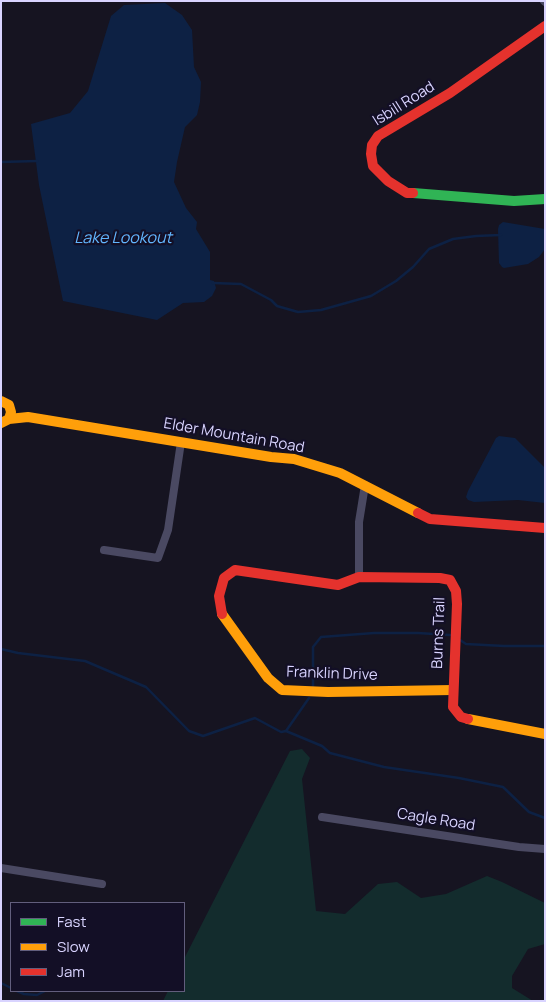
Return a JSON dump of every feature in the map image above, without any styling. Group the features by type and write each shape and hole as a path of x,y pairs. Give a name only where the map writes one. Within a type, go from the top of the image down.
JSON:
{"street":[{"name":"Isbill Road","path":"545,26 450,93 378,136 372,145 371,154 373,166 388,181 407,193 514,201 545,199"},
{"name":"Elder Mountain Road","path":"1,401 6,403 5,420 28,417 294,459 340,473 430,519 545,528"},
{"path":"104,550 158,558 168,530 182,442"},
{"path":"359,577 359,522 365,485"},
{"name":"Franklin Drive","path":"359,577 338,585 235,570 224,578 219,596 221,614 268,678 282,690 328,692 453,690"},
{"name":"Burns Trail","path":"359,577 440,578 450,580 456,591 457,604 453,690"},
{"path":"453,690 453,707 461,717 545,734"},
{"name":"Cagle Road","path":"322,817 519,847 545,849"},
{"path":"1,868 102,884"}],"green space":[{"path":"302,749 310,758 302,779 316,911 345,914 378,884 397,882 421,898 446,894 487,876 502,882 545,903 545,944 528,949 512,976 512,988 533,1001 163,1001 168,992 185,992 185,957 290,751"}],"water":[{"name":"Lake Lookout","path":"165,3 182,15 192,30 194,67 201,82 197,115 185,127 174,182 186,208 197,222 196,229 210,252 210,280 214,281 216,288 212,296 204,302 183,303 157,320 63,301 39,185 31,124 70,113 88,91 111,16 124,5"},
{"path":"503,222 545,229 545,249 539,257 528,264 502,267 499,263 498,229 499,225"},
{"path":"499,436 515,438 545,468 545,503 518,500 474,502 468,500 466,497 468,491 496,438"}],"waterway":[{"path":"1,162 37,161"},
{"path":"213,283 241,284 271,300 277,306 298,312 321,310 371,296 396,281 413,267 429,249 453,239 501,235"},
{"path":"313,686 313,647 321,637 374,633 450,635"},
{"path":"460,640 466,644 545,646"},
{"path":"1,649 18,653 85,661 146,687 189,731 203,736 255,718 281,732 286,731 322,746 330,753 384,767 459,778 503,787 529,812 545,818"},
{"path":"286,731 309,698"},
{"path":"1,983 10,988"},
{"path":"19,992 37,995 43,992"}],"traffic: fast":[{"path":"413,193 514,201 545,199"}],"traffic: slow":[{"path":"1,401 9,405 11,412 9,419 1,423"},
{"path":"9,419 28,417 271,457 294,459 340,473 418,513"},
{"path":"222,614 268,678 282,690 328,692 453,690"},
{"path":"468,719 545,734"}],"traffic: jam":[{"path":"413,193 407,193 388,181 373,166 372,145 378,136 450,93 545,26"},
{"path":"418,513 430,519 545,528"},
{"path":"222,614 219,596 224,578 235,570 338,585 359,577 440,578 450,580 456,591 457,604 453,707 461,717 468,719"}]}
